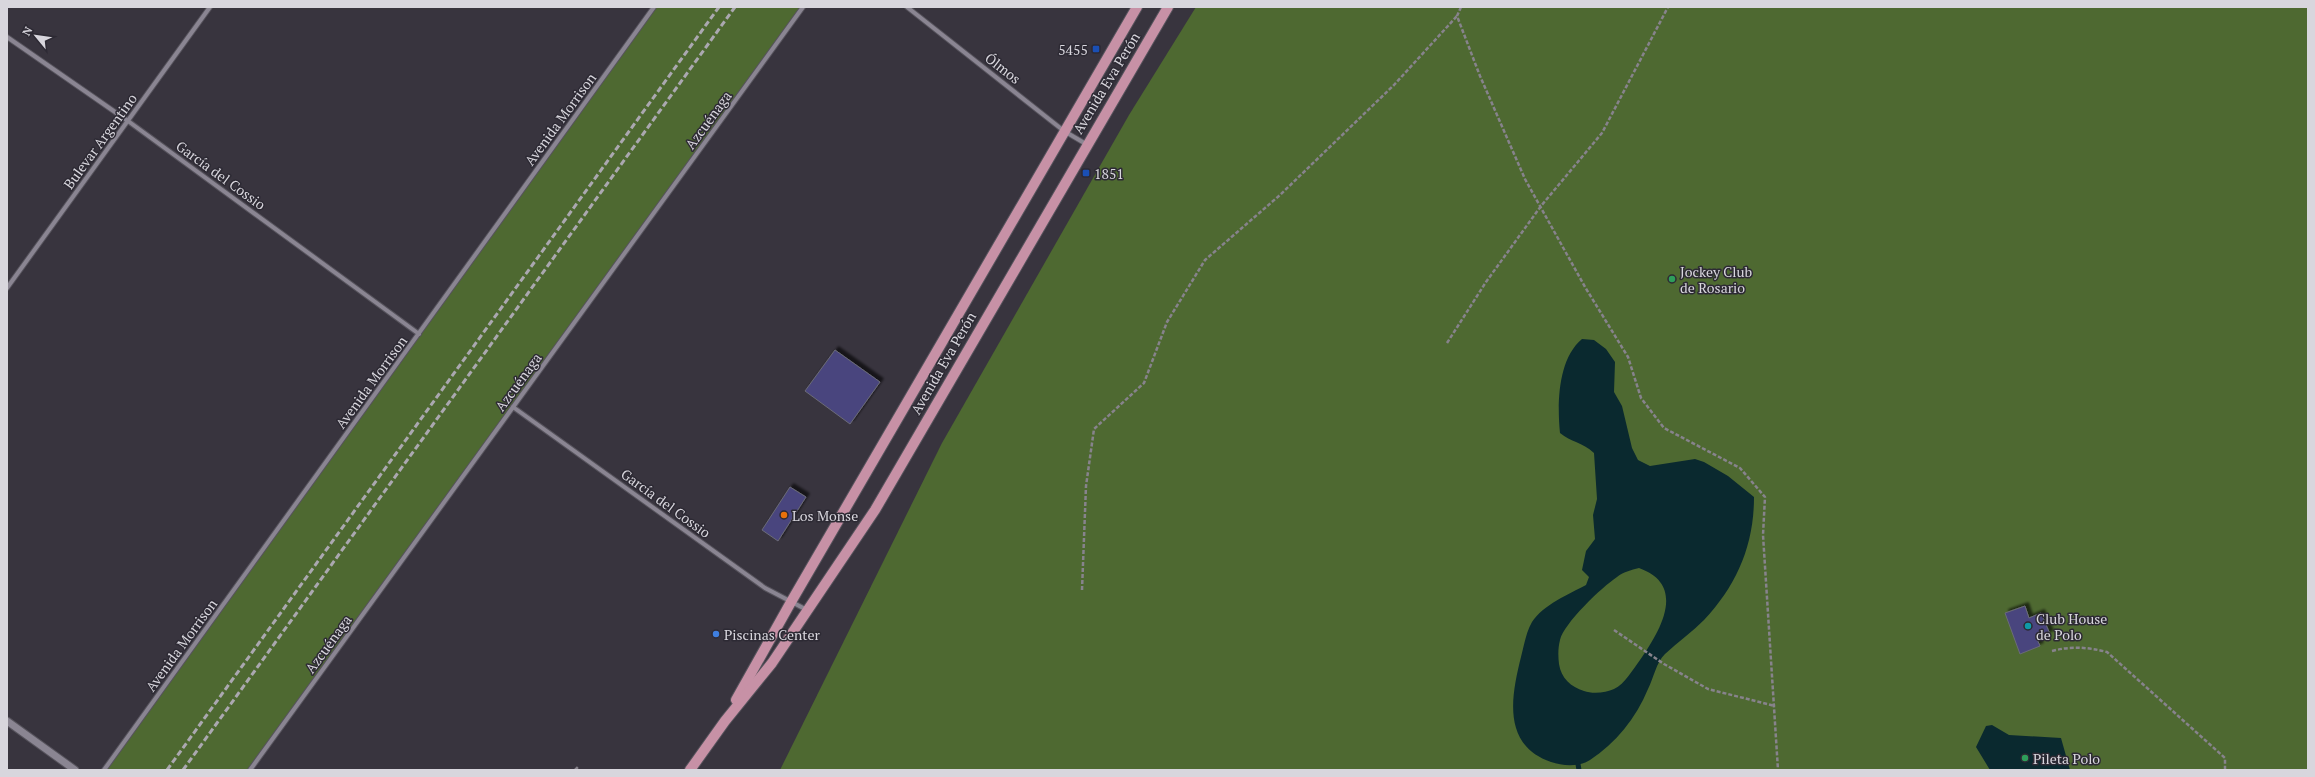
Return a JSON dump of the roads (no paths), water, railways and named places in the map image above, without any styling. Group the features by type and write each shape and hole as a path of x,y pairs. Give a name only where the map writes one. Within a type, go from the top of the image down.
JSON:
{"main road":[{"name":"Avenida Eva Perón","path":"725,721 791,602 1137,7"},
{"name":"Avenida Eva Perón","path":"690,770 725,721 772,663 875,510 1086,144 1168,7"}],"street":[{"name":"Bulevar Argentino","path":"7,288 210,7"},
{"name":"Avenida Morrison","path":"104,770 654,7"},
{"name":"Azcuénaga","path":"250,770 803,7"},
{"name":"Ólmos","path":"907,7 1064,131 1086,144"},
{"name":"García del Cossio","path":"7,37 128,121 419,334"},
{"name":"García del Cossio","path":"514,406 765,588 808,611"},
{"path":"7,721 75,770"}],"water":[{"path":"1582,339 1594,340 1606,349 1615,362 1614,392 1622,406 1632,448 1638,460 1650,466 1695,459 1704,462 1728,476 1754,497 1751,532 1747,548 1726,593 1716,607 1695,629 1665,654 1657,666 1638,710 1617,738 1590,760 1581,764 1571,765 1551,762 1535,754 1524,744 1517,732 1513,703 1517,672 1532,622 1549,605 1586,585 1589,577 1582,570 1586,551 1595,539 1593,515 1597,499 1594,453 1585,446 1560,433 1559,421 1559,395 1561,382 1568,358","holes":["1639,568 1654,576 1662,585 1666,597 1662,622 1648,648 1622,684 1611,690 1595,693 1579,689 1567,681 1560,669 1558,658 1560,640 1568,624 1593,597 1622,574"]},
{"name":"Pileta Polo","path":"1992,725 2009,735 2061,738 2070,770 1990,770 1976,747 1986,726"}],"waterway":[{"path":"1578,764 1579,770"}],"railway":[{"path":"167,770 719,7"},
{"path":"183,770 735,7"}],"place":[{"name":"5455","path":"1096,49"},
{"name":"1851","path":"1086,173"},
{"name":"Jockey Club de Rosario","path":"1672,279"},
{"name":"Los Monse","path":"784,515"},
{"name":"Club House de Polo","path":"2028,626"},
{"name":"Piscinas Center","path":"716,634"},
{"name":"Pileta Polo","path":"2025,758"}]}
